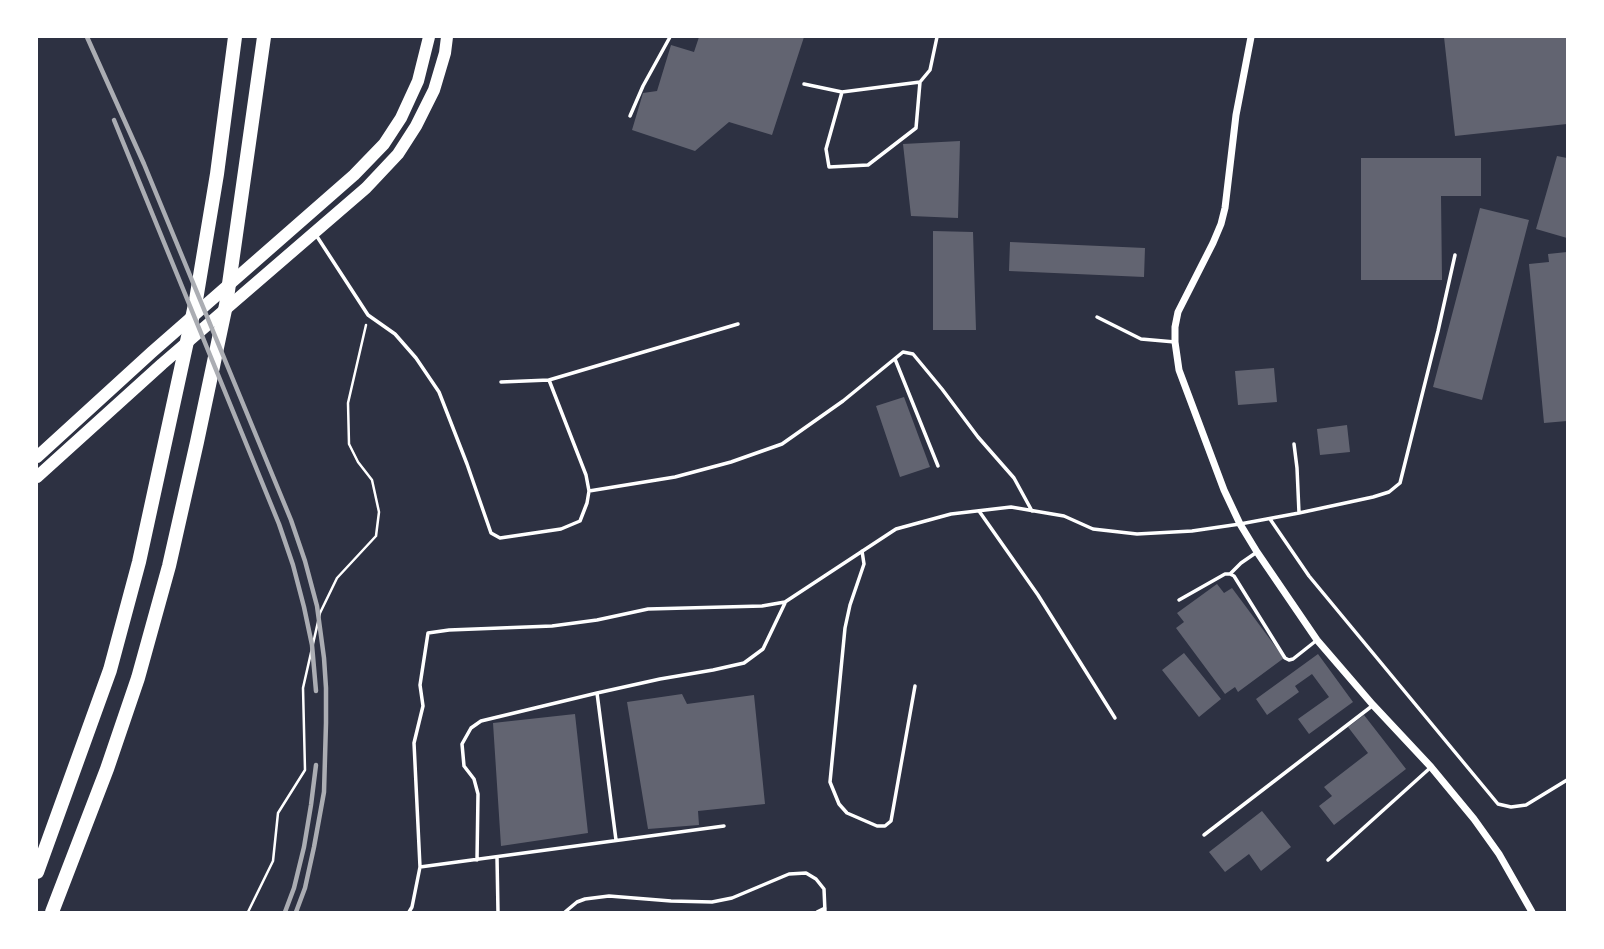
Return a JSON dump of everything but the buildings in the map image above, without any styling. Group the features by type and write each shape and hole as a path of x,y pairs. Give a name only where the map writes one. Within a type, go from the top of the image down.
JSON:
{"highway":[{"path":"37,872 117,650 139,562 196,300 217,174 235,37"},
{"path":"52,912 107,769 138,678 169,566 226,305 264,37"}],"main road":[{"path":"37,457 354,175 384,144 401,118 418,80 429,37"},
{"path":"37,477 162,364 366,188 398,154 434,90 447,37"}],"street":[{"path":"1251,37 1236,115 1223,216 1213,243 1178,312 1175,342 1179,370 1224,490 1256,552 1317,640 1474,819 1493,845 1532,912"}],"lane":[{"path":"630,116 670,37"},
{"path":"842,92 826,149 830,167 868,165 916,128 920,82 930,70 937,37"},
{"path":"804,84 842,92 920,82"},
{"path":"315,233 368,315 395,334 416,358 439,392 491,533 500,538 561,529 580,521 587,503 589,491 586,475 549,380"},
{"path":"409,912 420,867 414,743 422,705 420,685 428,633 552,626 648,609 762,606 785,602 896,529 951,514 1011,507 1064,516 1093,529 1137,534 1192,531 1240,524 1389,492 1399,483 1455,256"},
{"path":"1097,317 1141,339 1175,342"},
{"path":"501,382 549,380 738,324"},
{"path":"589,491 675,478 782,444 843,401 902,352 913,354 1014,478 1032,511"},
{"path":"895,359 938,466"},
{"path":"1294,444 1299,513"},
{"path":"979,511 1038,595 1115,718"},
{"path":"1269,518 1309,576 1498,804 1511,807 1526,805 1567,780"},
{"path":"862,551 864,564 845,628 830,782 839,804 847,814 877,825 885,826 891,821 915,686"},
{"path":"1230,574 1256,552"},
{"path":"1179,600 1225,574 1230,574 1234,576 1285,658 1293,659 1317,640"},
{"path":"477,860 478,794 474,779 464,766 462,744 471,728 481,721 660,678 744,663 763,649 785,602"},
{"path":"597,693 616,840"},
{"path":"1204,835 1373,705"},
{"path":"1328,860 1431,767"},
{"path":"420,867 724,826"},
{"path":"497,857 498,912"},
{"path":"565,912 585,899 609,897 712,902 732,898 789,874 806,873 816,879 824,889 825,910 817,912"}],"path":[{"path":"248,912 273,861 278,813 305,770 303,688 320,613 337,578 376,536 379,512 372,480 358,462 349,444 348,403 368,315"}],"railway":[{"path":"87,37 144,164 291,520 317,606 326,688 324,792 305,888 296,912"},
{"path":"114,120 279,524 304,607 312,645 316,691"},
{"path":"285,912 304,847 316,765"}]}
